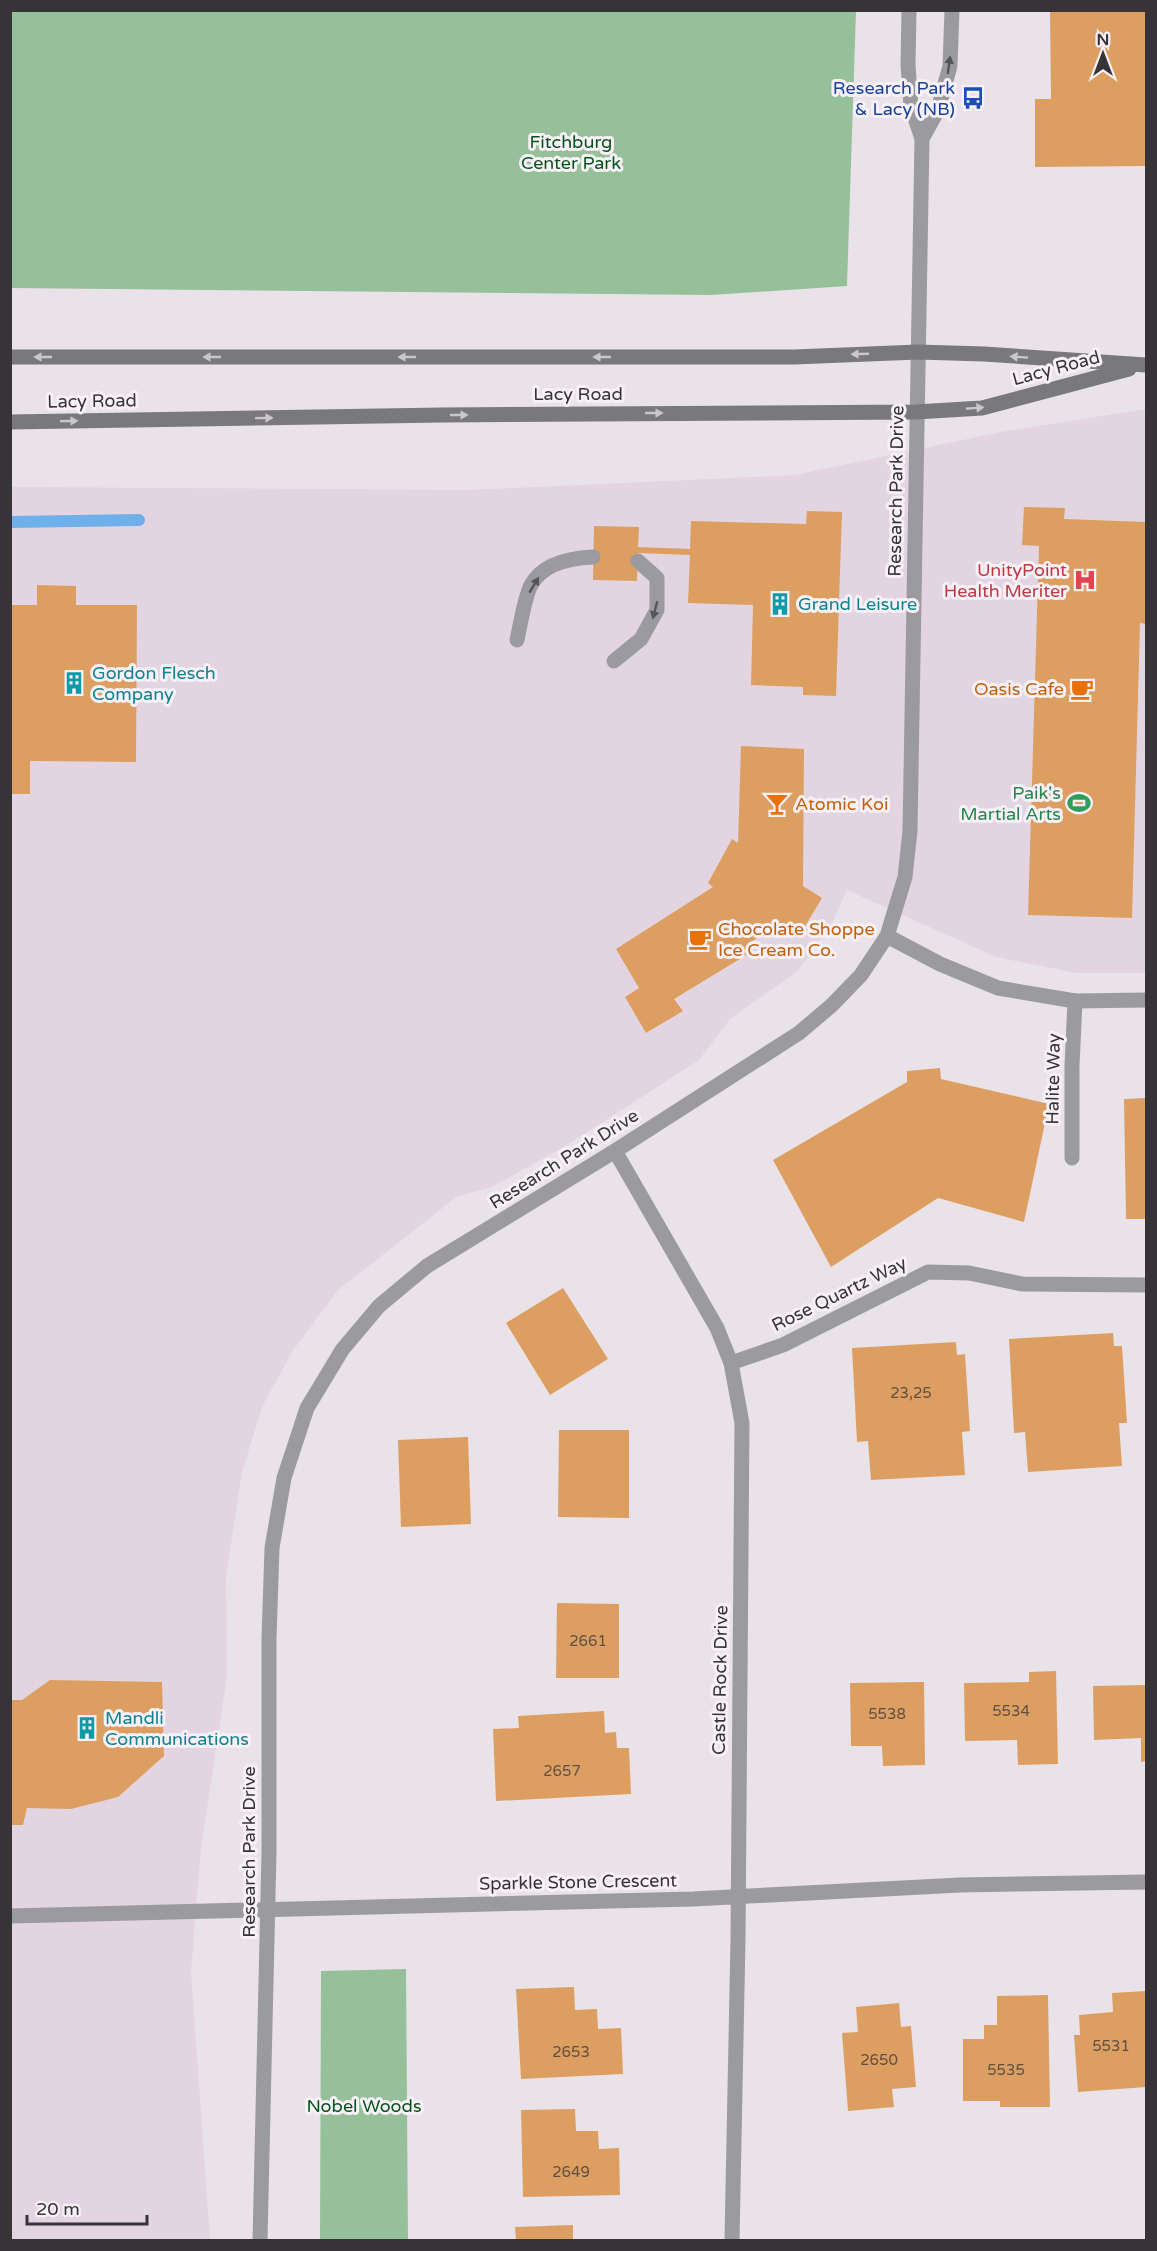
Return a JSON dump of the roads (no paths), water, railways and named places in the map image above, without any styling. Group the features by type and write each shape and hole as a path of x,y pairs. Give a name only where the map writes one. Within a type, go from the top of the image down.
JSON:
{"main road":[{"name":"Lacy Road","path":"10,357 794,357 918,352 984,354 1143,365"},
{"name":"Lacy Road","path":"10,422 916,411 982,408 1143,365"}],"street":[{"name":"Research Park Drive","path":"260,2241 268,1910 269,1639 272,1548 284,1478 307,1408 342,1350 379,1306 427,1266 615,1151 799,1033 832,1005 861,975 887,936 905,877 910,831 922,139 911,106 908,65 909,10"},
{"name":"Research Park Drive","path":"922,139 938,110 950,66 952,10"},
{"path":"517,640 531,585 547,568 571,558 593,557"},
{"path":"614,661 642,639 657,610 657,578 638,561"},
{"path":"887,936 940,964 998,988 1075,1001 1146,1000"},
{"name":"Halite Way","path":"1072,1158 1075,1001"},
{"name":"Castle Rock Drive","path":"615,1151 717,1328 730,1363 742,1423 738,1939 732,2241"},
{"name":"Rose Quartz Way","path":"730,1363 783,1345 928,1272 969,1273 1022,1284 1146,1285"},
{"name":"Sparkle Stone Crescent","path":"10,1916 737,1898 960,1886 1146,1882"}],"waterway":[{"path":"10,522 139,520"}],"place":[{"name":"Research Park & Lacy (NB)","path":"973,98"},
{"name":"UnityPoint Health Meriter","path":"1085,580"},
{"name":"Grand Leisure","path":"780,604"},
{"name":"Gordon Flesch Company","path":"74,683"},
{"name":"Oasis Cafe","path":"1082,689"},
{"name":"Paik's Martial Arts","path":"1079,803"},
{"name":"Atomic Koi","path":"777,804"},
{"name":"Chocolate Shoppe Ice Cream Co.","path":"700,939"},
{"name":"Mandli Communications","path":"87,1728"}],"park label":[{"name":"Fitchburg Center Park","path":"571,152"},
{"name":"Nobel Woods","path":"364,2106"}]}
